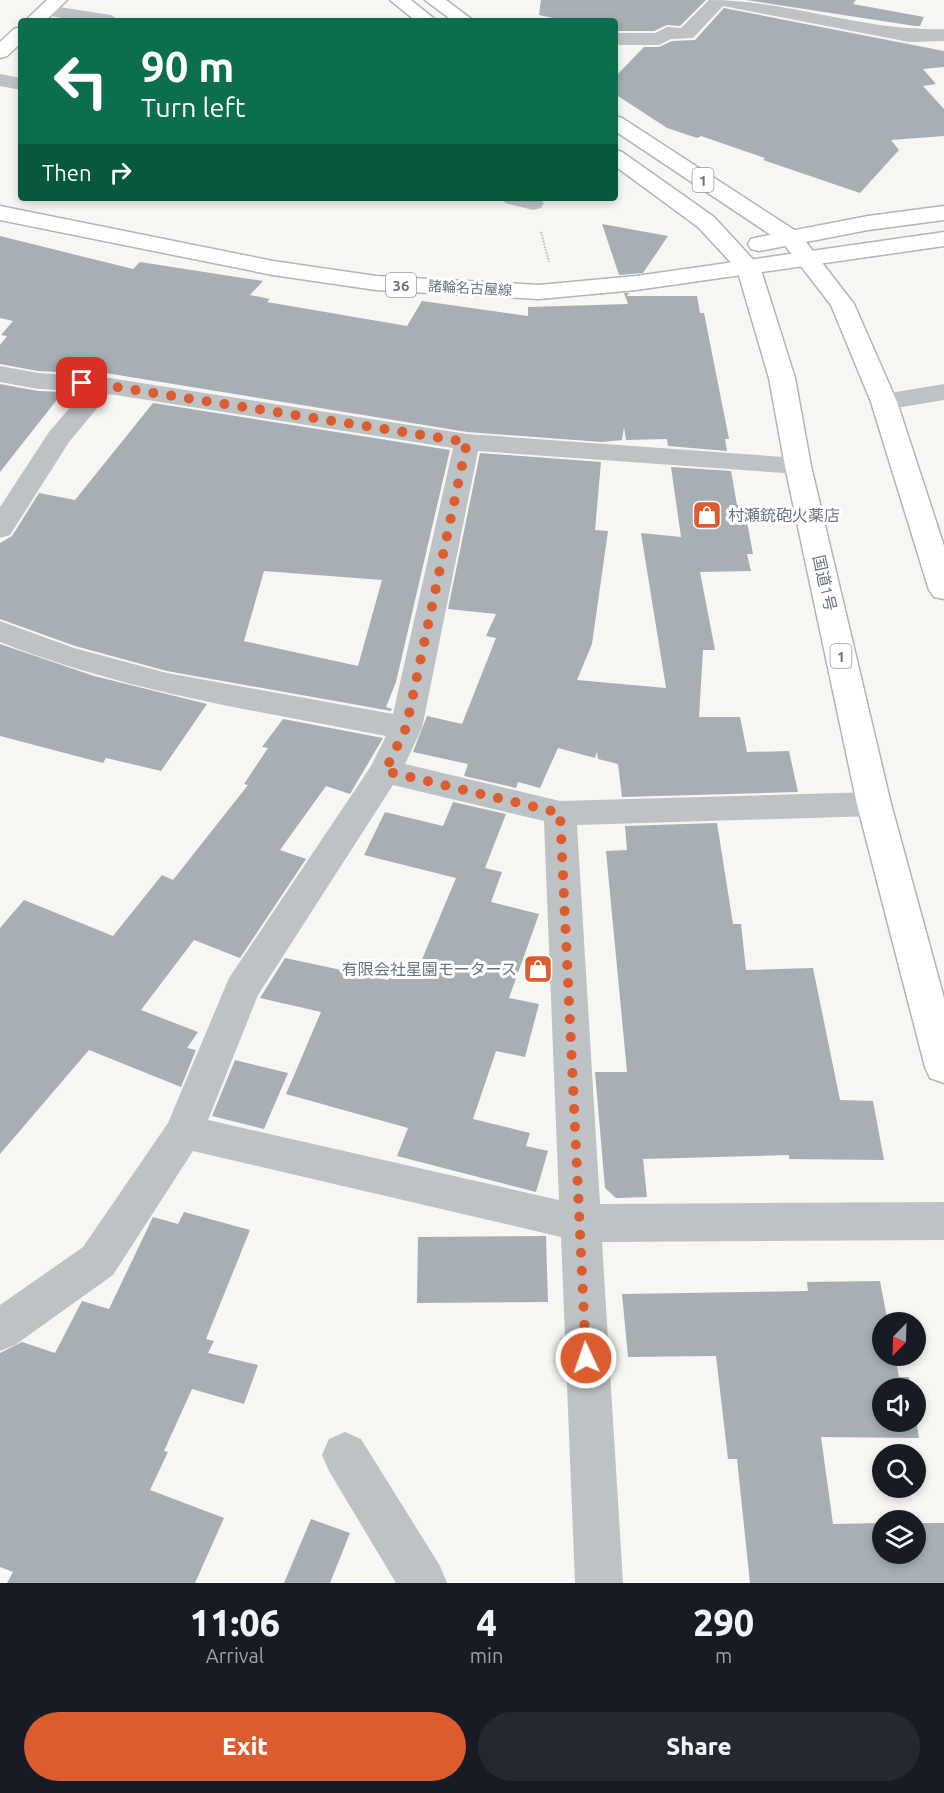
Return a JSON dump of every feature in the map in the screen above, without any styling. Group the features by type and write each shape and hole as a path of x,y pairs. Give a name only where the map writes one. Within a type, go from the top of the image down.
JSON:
{"main road":[{"path":"399,0 424,18"},
{"path":"434,0 461,18"},
{"path":"0,52 18,36"},
{"name":"1","path":"618,124 791,238 842,304 884,402 944,590"},
{"name":"国道1号","path":"618,158 706,222 740,259 782,378 798,466 874,804 944,1067"},
{"name":"諸輪名古屋線","path":"0,193 18,197"},
{"name":"諸輪名古屋線","path":"39,201 351,261 474,271 740,259 807,259 944,239"},
{"name":"諸輪名古屋線","path":"0,213 273,268 376,283 539,292 636,283 740,259 791,238 868,223 944,213"}],"street":[{"path":"618,39 659,39 667,33 686,34 719,0 909,36 944,35"},
{"path":"810,17 818,0"},
{"path":"46,10 93,18"},
{"path":"0,80 18,83"},
{"path":"0,374 38,381 103,385 467,442 798,466"},
{"path":"0,529 58,438 103,385"},
{"path":"884,402 944,392"},
{"path":"0,1330 98,1261 184,1132 242,989 385,771 406,728 467,442"},
{"path":"0,631 64,656 167,684 406,728"},
{"path":"385,771 560,813 874,804"},
{"path":"560,813 599,1583"},
{"path":"184,1132 579,1223 944,1221"},
{"path":"345,1455 423,1583"}],"path":[{"path":"523,201 540,269"}],"building":[{"path":"541,0 706,0 680,26 667,25 654,31 618,31 618,18 554,18 539,15"},
{"path":"746,0 856,0 853,4 924,17 920,26 915,26"},
{"path":"724,8 944,51 944,67 923,69 936,84 923,86 944,109 944,136 891,140 899,150 860,193 701,136 697,138 667,128 618,96 618,74 644,47 659,47 672,41 695,40"},
{"path":"602,224 668,236 643,273 619,275"},
{"path":"0,236 133,269 140,262 263,281 250,295 270,299 267,302 407,326 422,301 528,316 528,307 628,304 624,293 629,293 627,296 697,296 700,313 704,313 729,439 725,439 727,451 668,446 667,439 626,440 624,427 622,440 602,442 467,432 81,369 78,373 38,371 0,364 0,345 7,336 1,335 13,321 0,318"},
{"path":"0,384 38,391 63,392 0,472"},
{"path":"153,403 450,450 396,682 386,707 392,709 391,711 167,671 75,646 0,619 0,543 12,536 39,493 75,500","holes":["264,571 382,580 358,666 244,641"]},
{"path":"480,453 601,462 595,530 608,531 592,644 577,680 666,688 641,533 681,537 671,467 731,471 737,505 744,505 753,554 747,554 751,571 700,572 715,650 703,650 699,717 740,717 747,752 789,751 798,792 622,797 618,764 598,759 597,752 595,758 558,748 540,788 518,782 516,788 464,776 468,764 413,752 427,716 462,724 496,638 486,636 496,614 448,609"},
{"path":"0,644 94,676 207,704 161,771 106,758 103,763 0,736"},
{"path":"283,719 383,738 350,794 326,786 280,850 306,859 240,958 194,940 141,1010 198,1032 187,1048 196,1050 181,1087 89,1050 0,1154 0,928 24,900 113,936 162,875 173,880 248,785 244,784 268,748 262,747"},
{"path":"453,802 506,814 485,868 502,872 491,902 539,914 509,998 539,1004 525,1057 496,1051 473,1119 530,1133 526,1146 548,1151 536,1192 397,1156 408,1128 286,1094 321,1012 260,998 285,958 388,980 393,965 418,969 456,878 364,855 385,812 443,826"},
{"path":"717,823 733,924 741,924 746,970 813,968 840,1100 873,1101 884,1160 789,1159 789,1155 643,1159 647,1197 616,1198 605,1188 595,1072 627,1072 606,851 627,850 625,826"},
{"path":"235,1060 288,1073 264,1129 212,1116"},
{"path":"184,1212 250,1230 206,1339 214,1341 208,1353 258,1365 244,1404 192,1389 164,1451 168,1452 150,1490 224,1518 195,1583 7,1583 13,1572 0,1567 0,1353 22,1342 55,1353 82,1301 109,1309 153,1217 178,1224"},
{"path":"546,1236 548,1302 417,1303 418,1237"},
{"path":"880,1281 886,1312 872,1312 872,1366 897,1366 899,1377 909,1378 872,1378 872,1432 918,1432 919,1438 821,1437 833,1524 872,1523 872,1564 926,1564 926,1523 944,1523 944,1583 750,1583 737,1459 728,1459 716,1356 628,1357 622,1294 808,1291 807,1282"},
{"path":"311,1519 350,1533 330,1583 284,1583"}],"place":[{"name":"村瀬銃砲火薬店","path":"707,515"},
{"name":"有限会社星園モータース","path":"538,969"}],"route":[{"path":"82,383 467,442 406,728 385,771 560,813 586,1358"}]}
